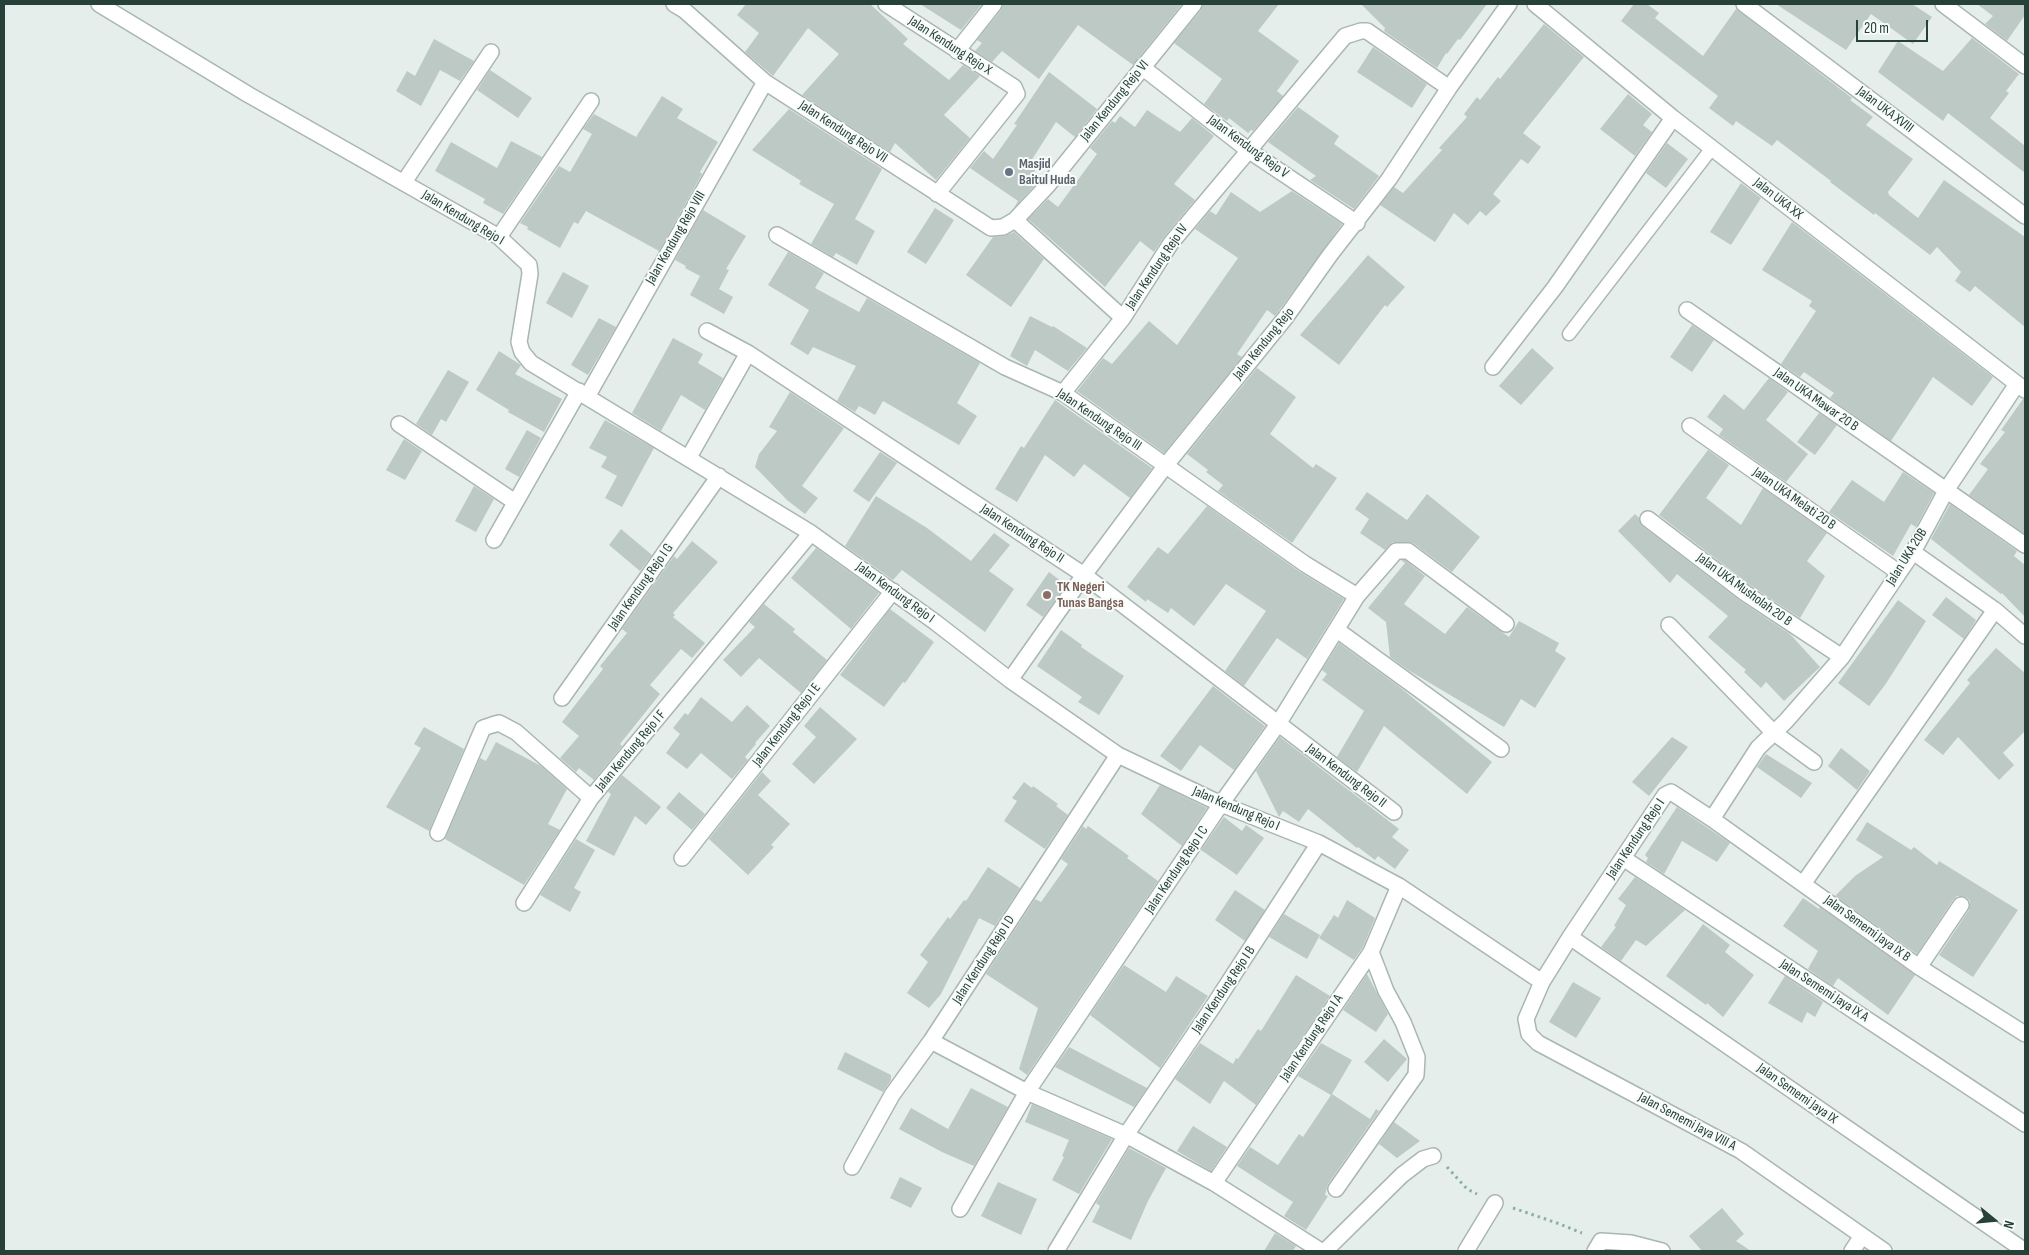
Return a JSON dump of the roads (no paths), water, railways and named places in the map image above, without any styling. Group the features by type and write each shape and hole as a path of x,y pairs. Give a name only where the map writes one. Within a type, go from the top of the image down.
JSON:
{"street":[{"name":"Jalan Kendung Rejo I","path":"98,4 249,95 499,237 529,265 530,274 519,342 522,352 531,362 811,533 1010,680 1118,755 1222,804 1319,843 1399,886 1542,982 1570,937 1668,793 1671,792 1712,819"},
{"name":"Jalan Kendung Rejo X","path":"886,4 1014,87 1017,94 937,194"},
{"path":"957,51 994,4"},
{"name":"Jalan Kendung Rejo VI","path":"1015,220 1048,185 1194,4"},
{"name":"Jalan Kendung Rejo","path":"1010,680 1084,575 1166,465 1286,317 1356,223 1509,4"},
{"name":"Jalan UKA XX","path":"1535,4 1673,118 2021,387"},
{"name":"Jalan UKA XVIII","path":"1744,4 2025,216"},
{"path":"1943,4 2025,66"},
{"name":"Jalan Kendung Rejo VII","path":"682,6 765,82 937,194 990,228 1003,227 1015,220"},
{"name":"Jalan Kendung Rejo IV","path":"1015,220 1123,318 1171,243 1248,150 1351,34 1367,31 1449,88"},
{"path":"404,182 491,52"},
{"name":"Jalan Kendung Rejo V","path":"1142,67 1248,150 1356,223"},
{"name":"Jalan Kendung Rejo VIII","path":"494,540 515,502 583,393 765,82"},
{"path":"499,237 590,101"},
{"path":"1493,367 1555,287 1673,118"},
{"name":"Jalan Kendung Rejo III","path":"776,235 1005,367 1063,393 1305,564 1358,596"},
{"name":"Jalan UKA Mawar 20 B","path":"1687,310 2025,544"},
{"path":"1063,393 1123,318"},
{"name":"Jalan Kendung Rejo II","path":"707,331 748,354 1084,575 1394,812"},
{"path":"690,458 748,354"},
{"name":"Jalan UKA 20B","path":"1712,819 1758,748 1786,721 1842,657 1913,552 1947,489 2021,387"},
{"path":"399,424 515,502"},
{"name":"Jalan UKA Melati 20 B","path":"1690,426 1898,572"},
{"name":"Jalan Kendung Rejo I G","path":"562,698 719,476"},
{"name":"Jalan UKA Musholah 20 B","path":"1648,519 1745,593 1842,657"},
{"name":"Jalan Kendung Rejo I F","path":"438,833 483,728 492,724 499,724 516,732 591,798 811,533"},
{"name":"Jalan Kendung Rejo I C","path":"960,1209 1027,1092 1278,724 1358,596 1396,551 1408,551 1506,624"},
{"path":"1913,552 1995,610 2025,636"},
{"name":"Jalan Kendung Rejo I E","path":"682,858 892,591"},
{"path":"1803,884 1995,610"},
{"path":"1669,625 1773,732 1814,762"},
{"path":"1337,630 1501,749"},
{"name":"Jalan Kendung Rejo I D","path":"852,1167 892,1095 931,1041 1118,755"},
{"path":"524,902 591,798"},
{"name":"Jalan Sememi Jaya IX B","path":"1712,819 1919,967 2025,1034"},
{"name":"Jalan Kendung Rejo I B","path":"1056,1251 1126,1135 1212,1008 1319,843"},
{"name":"Jalan Sememi Jaya IX A","path":"1623,858 2025,1124"},
{"name":"Jalan Kendung Rejo I A","path":"1214,1183 1371,952 1399,886"},
{"path":"1919,967 1961,905"},
{"name":"Jalan Sememi Jaya IX","path":"1570,937 2025,1251"},
{"path":"1336,1189 1416,1075 1417,1057 1403,1022 1386,991 1371,952"},
{"name":"Jalan Sememi Jaya VIII A","path":"1542,982 1526,1019 1529,1034 1538,1043 1741,1150 1884,1251"},
{"path":"931,1041 1027,1092 1126,1135 1214,1183 1321,1251"},
{"path":"1325,1251 1402,1175 1423,1159 1433,1156"},
{"path":"1466,1251 1495,1203"},
{"path":"1852,1251 1862,1236"},
{"path":"1595,1251 1602,1241 1631,1242 1662,1251"}],"lane":[{"path":"1569,334 1712,148"}],"place":[{"name":"Masjid Baitul Huda","path":"1009,172"},
{"name":"TK Negeri Tunas Bangsa","path":"1047,595"}]}
